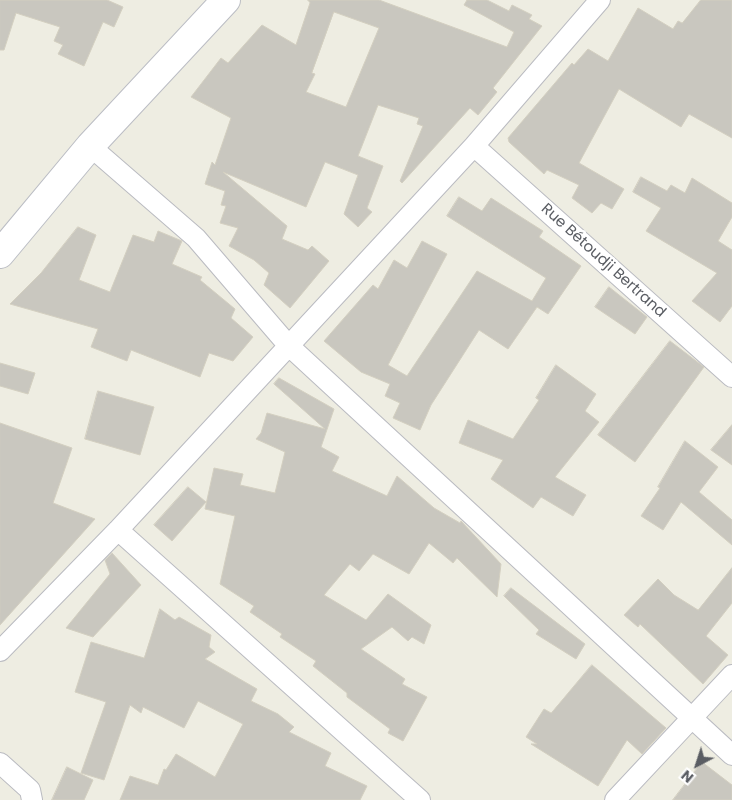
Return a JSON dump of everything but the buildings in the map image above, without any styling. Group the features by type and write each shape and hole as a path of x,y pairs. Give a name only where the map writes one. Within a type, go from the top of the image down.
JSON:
{"street":[{"path":"0,254 90,146 226,0"},
{"path":"0,651 118,530 474,146 600,0"},
{"path":"90,146 196,238 288,345 690,718 732,754"},
{"name":"Rue Bétoudji Bertrand","path":"474,146 732,377"},
{"path":"118,530 420,800"},
{"path":"615,800 732,675"},
{"path":"0,763 30,790 32,800"}]}
